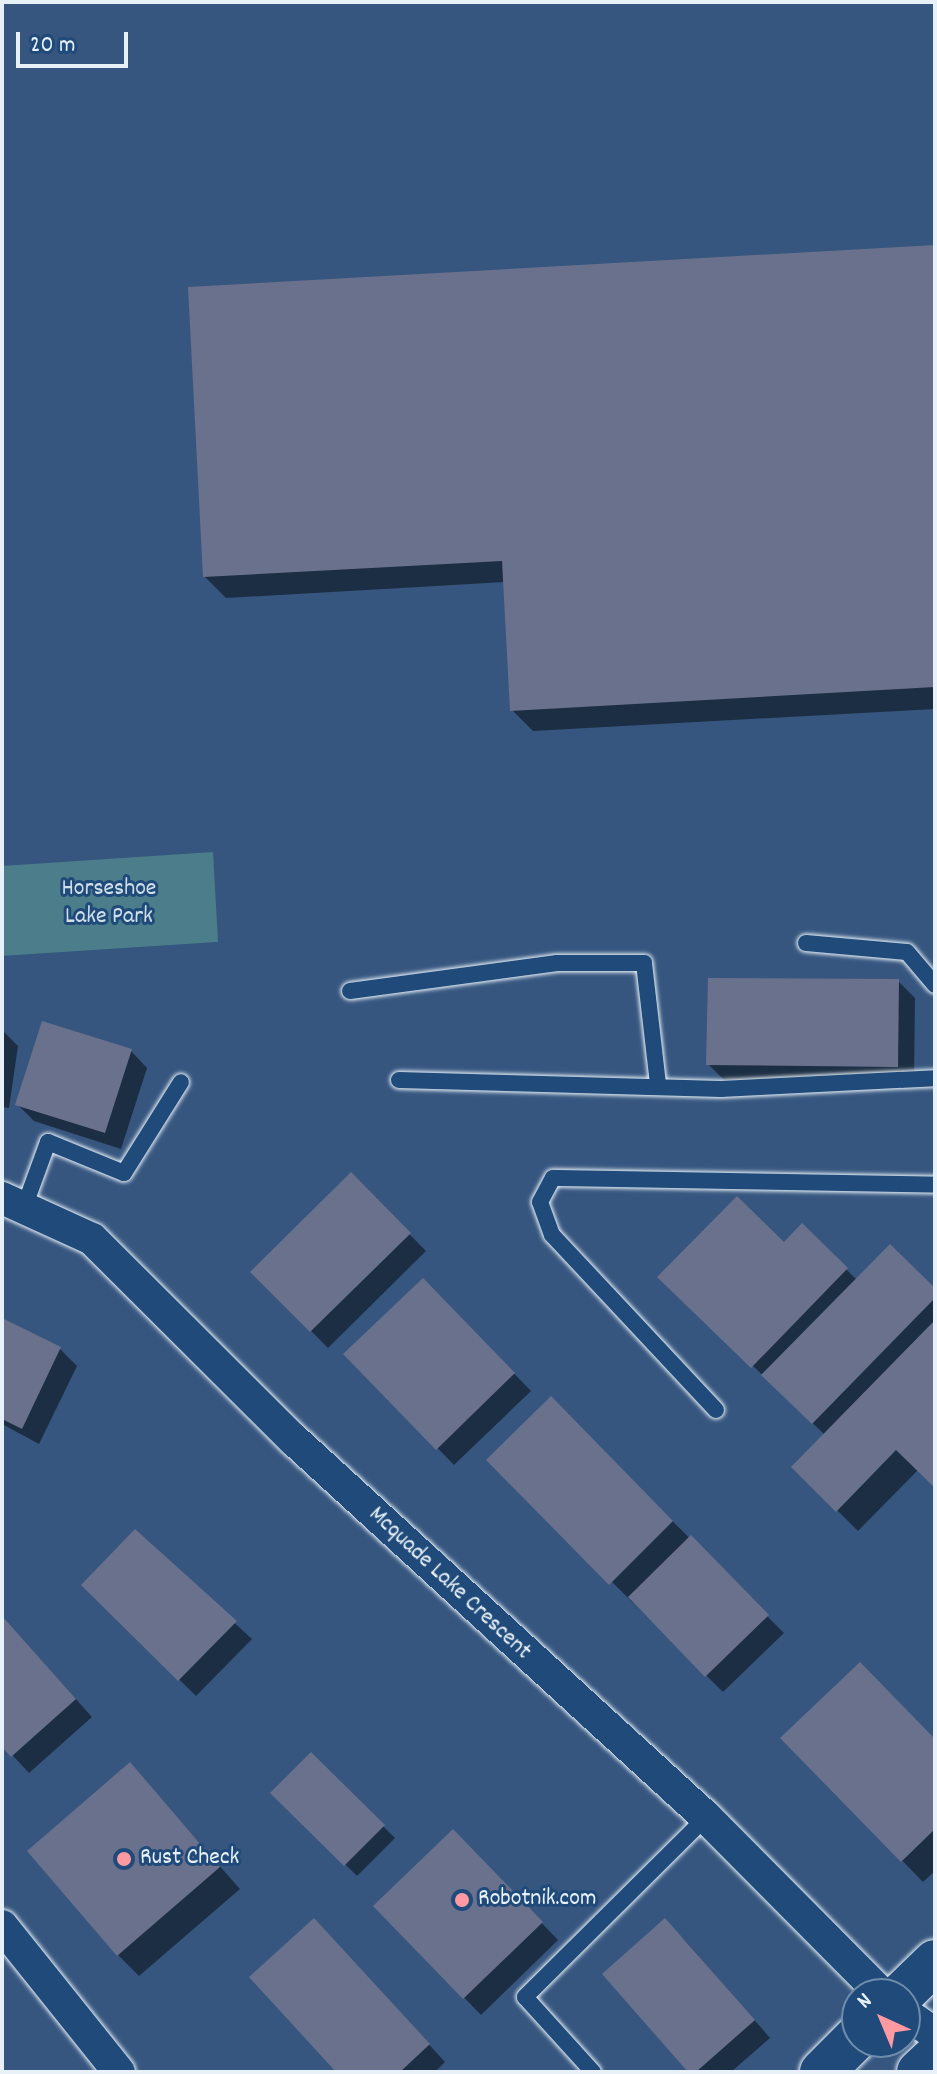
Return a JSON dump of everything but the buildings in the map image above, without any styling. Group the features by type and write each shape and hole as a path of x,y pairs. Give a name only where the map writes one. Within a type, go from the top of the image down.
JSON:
{"street":[{"name":"Mcquade Lake Crescent","path":"14,1201 92,1239 338,1482 706,1817 866,1978"},
{"path":"2,1926 119,2072"},
{"path":"918,1978 935,1962"},
{"path":"822,2072 841,2053"},
{"path":"919,2072 935,2057"}],"lane":[{"path":"806,943 907,952 935,985"},
{"path":"350,991 543,964 644,963 658,1084"},
{"path":"399,1080 658,1084 721,1089 935,1078"},
{"path":"14,1201 48,1142 124,1173 181,1082"},
{"path":"716,1410 552,1235 540,1202 553,1178 935,1185"},
{"path":"593,2072 525,1997 706,1817"}],"shaded area":[{"path":"2,2 935,2 935,2072 2,2072 2,956 218,942 2,869"}],"green space":[{"name":"Horseshoe Lake Park","path":"213,852 218,942 2,956 2,866"}],"place":[{"name":"Rust Check","path":"124,1859"},
{"name":"Robotnik.com","path":"462,1900"}]}
